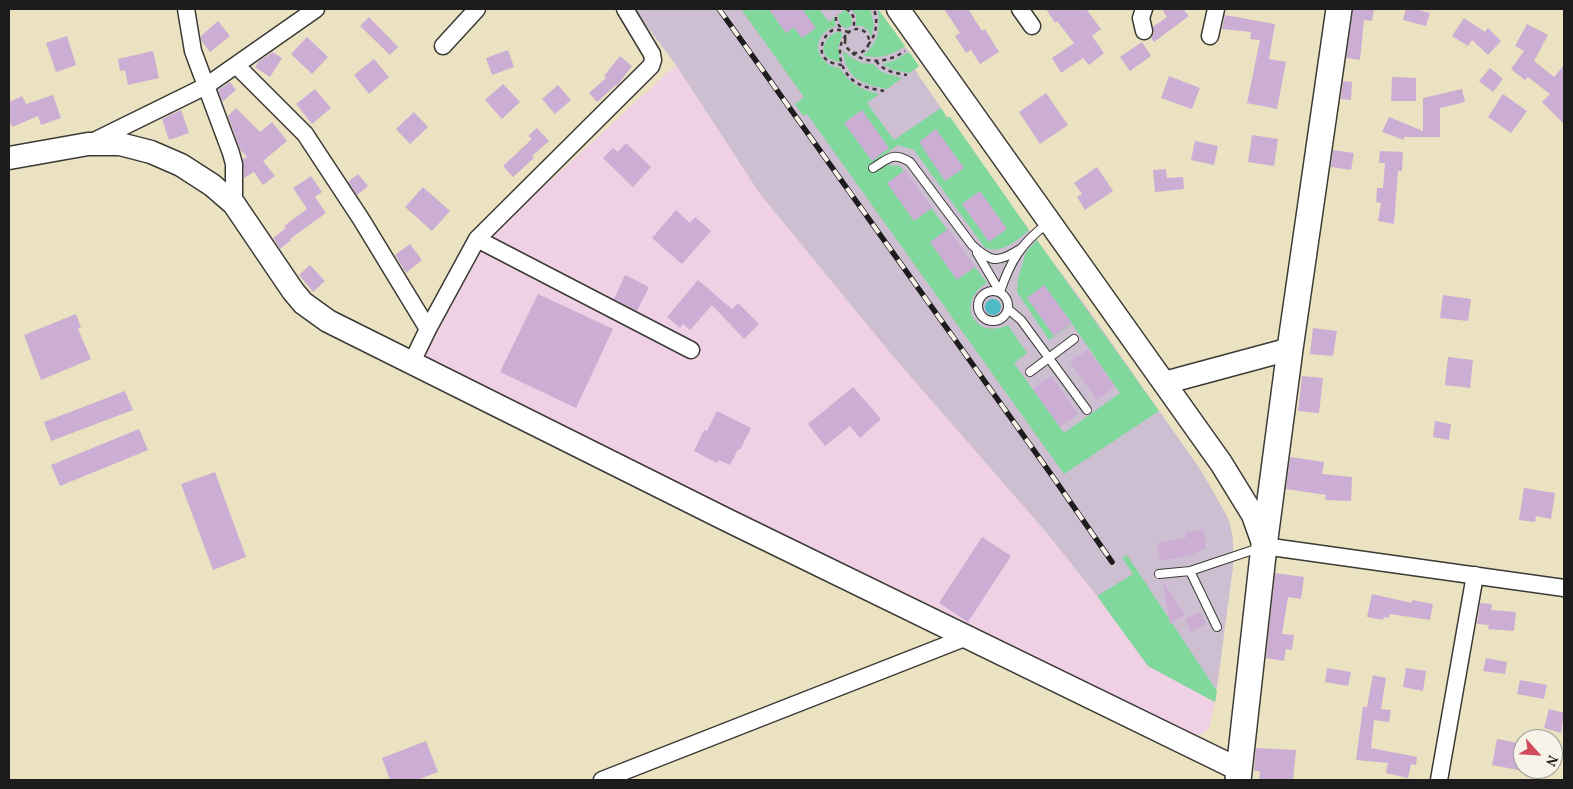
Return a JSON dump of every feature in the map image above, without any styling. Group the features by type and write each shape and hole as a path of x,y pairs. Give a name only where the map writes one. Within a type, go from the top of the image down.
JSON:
{"main road":[{"path":"1239,775 1264,546 1339,9"}],"street":[{"path":"186,9 194,51 234,164 234,204"},
{"path":"88,144 206,86 316,9"},
{"path":"443,46 477,9"},
{"path":"412,362 428,329 478,240 651,66 652,54 625,9"},
{"path":"898,9 1221,463 1253,515 1264,546 1475,574 1564,588"},
{"path":"1020,9 1032,26"},
{"path":"1144,9 1141,18 1144,31"},
{"path":"1210,36 1216,9"},
{"path":"237,66 305,134 361,219 428,329"},
{"path":"9,158 88,144 120,144 151,152 181,165 212,185 234,204 293,291 303,303 328,321 729,521 967,637 1239,775"},
{"path":"478,240 691,350"},
{"path":"1164,382 1290,349"},
{"path":"1439,780 1475,574"},
{"path":"602,780 967,637"}],"lane":[{"path":"873,168 892,156 898,156 910,162 972,245 1006,299 1008,309 1021,320 1050,357 1087,410"},
{"path":"1000,292 1006,275 1020,249 1032,235 1050,222"},
{"path":"972,245 984,256 996,260 1006,258 1020,249"},
{"path":"1000,292 990,291 981,296 977,305 980,315 984,319 994,322 1003,318 1008,309"},
{"path":"1030,372 1074,339"},
{"path":"1159,574 1190,570 1264,546"},
{"path":"1190,570 1217,627"}],"path":[{"path":"846,9 853,15 854,20 845,42 851,52 865,60 876,61 892,57 907,49"},
{"path":"851,52 862,52 875,34 874,9"},
{"path":"836,16 836,22 843,30"},
{"path":"842,65 828,61 822,52 822,44 830,32 836,30 849,32 860,30 867,35 867,46"},
{"path":"849,32 841,45 842,65 850,78 857,83 884,91"},
{"path":"876,61 887,71 907,75"}],"shaded area":[{"path":"634,9 878,9 919,66 915,70 947,117 950,117 1202,472 1229,520 1233,539 1233,567 1215,702 1148,666 1097,596 1046,532 897,361 760,194 676,65"},
{"path":"676,65 760,194 897,361 1046,532 1097,596 1148,666 1215,702 1209,729 1200,735 1186,731 1153,716 424,357 489,237"}],"green space":[{"path":"741,9 773,9 770,11 786,33 794,27 802,38 815,28 802,9 819,9 829,22 834,18 836,26 822,35 819,42 820,55 824,61 840,68 856,86 879,94 867,103 894,140 941,108 947,118 950,117 1029,230 1009,245 998,249 985,248 914,150 898,145 869,166 874,172 888,165 900,166 987,283 977,291 972,300 971,309 973,317 978,324 986,328 996,329 1008,325 1027,353 1014,363 1064,433 1120,393 1072,324 1049,340 1017,292 1018,279 1026,252 1037,240 1159,411 1064,474 807,114 803,116 795,104 804,97"},
{"path":"851,9 870,9 874,24 871,37 866,28 856,26 856,15"},
{"path":"878,9 905,46 885,56 863,55 873,45 878,34"},
{"path":"845,10 852,19 851,26 846,29 840,24 838,15"},
{"path":"837,32 843,33 838,47 840,62 828,58 824,51 827,39"},
{"path":"843,51 862,63 873,64 882,72 902,78 887,89 863,82 857,79 848,68"},
{"path":"909,52 919,66 909,73 893,70 882,64 893,61"},
{"path":"1127,555 1217,691 1215,702 1148,666 1097,596 1133,574 1122,558"}],"water":[{"path":"993,299 1001,307 993,315 985,307"}],"building":[{"path":"769,9 802,9 816,28 802,38 794,27 786,33"},
{"path":"944,9 968,9 982,31 985,29 999,52 980,64 971,50 966,53 955,36 960,33"},
{"path":"1046,9 1086,9 1101,29 1092,36 1104,53 1089,65 1083,58 1061,73 1052,58 1074,43 1057,21 1055,23"},
{"path":"1162,9 1184,10 1189,16 1154,42 1151,38 1154,33 1153,27 1167,17"},
{"path":"1353,9 1374,10 1372,21 1364,20 1360,60 1346,58"},
{"path":"1406,9 1416,9 1430,13 1426,26 1403,20"},
{"path":"1225,15 1275,24 1269,59 1286,62 1277,109 1247,103 1260,40 1250,39 1251,32 1222,29"},
{"path":"369,17 398,47 390,55 360,26"},
{"path":"1464,18 1485,32 1488,28 1501,41 1488,55 1472,40 1468,46 1452,36"},
{"path":"218,21 230,36 210,52 201,40 201,36"},
{"path":"1527,24 1548,35 1534,61 1554,77 1564,65 1564,124 1542,102 1550,94 1528,77 1525,80 1511,69 1524,51 1515,46"},
{"path":"67,36 76,65 56,72 46,43"},
{"path":"307,37 328,57 312,74 291,54"},
{"path":"1142,42 1151,56 1130,71 1120,57"},
{"path":"508,50 514,67 492,75 486,58"},
{"path":"153,51 159,78 128,85 125,70 120,71 118,59"},
{"path":"273,52 282,58 270,77 255,67 259,61"},
{"path":"620,56 632,66 617,86 597,102 589,93 606,78 604,76"},
{"path":"374,59 389,77 369,94 354,75"},
{"path":"1490,68 1503,79 1493,92 1479,81"},
{"path":"1169,76 1200,88 1192,109 1161,98"},
{"path":"1392,77 1416,78 1416,101 1391,101"},
{"path":"1343,81 1352,82 1351,100 1341,99"},
{"path":"230,82 236,90 222,102 218,90"},
{"path":"503,84 520,102 502,119 485,100"},
{"path":"558,85 571,100 555,114 542,99"},
{"path":"315,89 331,108 312,124 296,104"},
{"path":"1462,89 1465,102 1440,108 1440,137 1404,137 1404,140 1382,132 1389,117 1423,131 1423,98"},
{"path":"1046,93 1068,125 1040,144 1019,112"},
{"path":"1503,94 1527,111 1511,133 1488,117"},
{"path":"53,95 61,118 41,125 38,116 12,127 9,119 9,102 22,96 26,104"},
{"path":"236,108 260,132 272,122 287,141 263,161 275,176 263,185 254,172 244,178 243,159 247,157 240,149 228,116"},
{"path":"181,110 189,133 169,140 162,119"},
{"path":"862,110 889,148 872,161 844,123"},
{"path":"414,112 428,127 410,144 396,129"},
{"path":"537,128 549,141 513,177 503,166 532,139 528,136"},
{"path":"936,129 964,168 945,181 919,142"},
{"path":"1252,135 1278,139 1274,166 1248,162"},
{"path":"1195,141 1218,146 1214,165 1191,160"},
{"path":"626,143 651,167 633,187 603,158 613,148 618,152"},
{"path":"1333,150 1354,153 1351,170 1331,167"},
{"path":"1380,151 1403,152 1402,171 1398,171 1394,224 1378,221 1381,203 1376,202 1377,188 1383,188 1385,163 1379,163"},
{"path":"1097,167 1113,191 1085,210 1077,197 1082,194 1074,183"},
{"path":"1166,169 1167,178 1183,177 1184,189 1155,192 1153,170"},
{"path":"905,170 932,208 914,221 887,183"},
{"path":"358,174 368,186 357,195 348,182"},
{"path":"311,176 322,192 315,197 326,213 290,239 280,249 273,238 286,228 284,226 307,209 293,188"},
{"path":"423,187 450,211 432,231 405,207"},
{"path":"980,191 1007,229 989,242 962,204"},
{"path":"676,210 690,223 695,217 711,231 682,264 652,238"},
{"path":"948,229 975,267 957,280 930,242"},
{"path":"410,244 422,260 406,273 395,255"},
{"path":"310,265 325,281 313,292 299,275"},
{"path":"625,275 649,287 637,311 614,299"},
{"path":"698,280 732,309 738,303 759,324 744,339 712,305 690,330 683,324 680,328 667,317"},
{"path":"1044,285 1072,323 1054,336 1027,298"},
{"path":"538,294 613,329 576,408 500,372"},
{"path":"1443,295 1471,299 1468,321 1440,318"},
{"path":"76,314 81,327 78,329 91,359 41,380 24,335"},
{"path":"1313,328 1337,331 1333,356 1310,354"},
{"path":"1088,349 1115,387 1097,400 1070,362"},
{"path":"1448,357 1473,360 1470,388 1445,385"},
{"path":"1051,376 1078,414 1060,427 1033,389"},
{"path":"1302,376 1323,378 1319,413 1298,411"},
{"path":"853,387 881,419 860,438 850,426 825,446 808,424"},
{"path":"125,391 133,410 51,441 44,422"},
{"path":"717,411 751,428 730,465 719,460 717,463 694,451 704,430 707,431"},
{"path":"1435,421 1451,424 1449,440 1433,437"},
{"path":"139,429 148,450 60,486 51,465"},
{"path":"1290,457 1324,462 1322,474 1352,477 1351,501 1325,500 1326,495 1286,489"},
{"path":"215,472 246,557 213,570 181,484"},
{"path":"1524,488 1555,493 1551,519 1536,516 1535,522 1519,520"},
{"path":"1203,530 1206,548 1189,556 1160,561 1157,543 1186,538 1185,532"},
{"path":"982,537 1011,556 968,622 939,603"},
{"path":"1275,573 1304,577 1301,599 1288,597 1282,634 1294,635 1292,650 1286,649 1284,661 1266,658"},
{"path":"1163,582 1185,615 1170,624"},
{"path":"1372,594 1412,603 1412,600 1433,604 1430,620 1390,614 1389,618 1384,617 1383,620 1367,617"},
{"path":"1480,603 1492,604 1491,610 1516,612 1514,631 1488,629 1489,625 1477,624"},
{"path":"1200,612 1206,624 1191,632 1185,619"},
{"path":"1486,658 1507,662 1505,674 1483,671"},
{"path":"1327,668 1351,672 1348,686 1325,682"},
{"path":"1406,668 1426,671 1423,691 1403,687"},
{"path":"1373,675 1386,678 1381,709 1391,710 1389,722 1374,720 1371,748 1417,757 1416,765 1411,764 1408,778 1386,773 1388,763 1356,760 1363,707 1367,707"},
{"path":"1520,680 1547,685 1544,699 1517,694"},
{"path":"1549,709 1564,713 1562,729 1544,728"},
{"path":"1497,739 1513,742 1513,769 1492,765"},
{"path":"426,741 438,772 417,780 390,780 382,758"},
{"path":"1256,748 1296,750 1293,780 1259,780 1260,771 1254,771"}],"railway":[{"path":"719,9 1112,562"}]}
